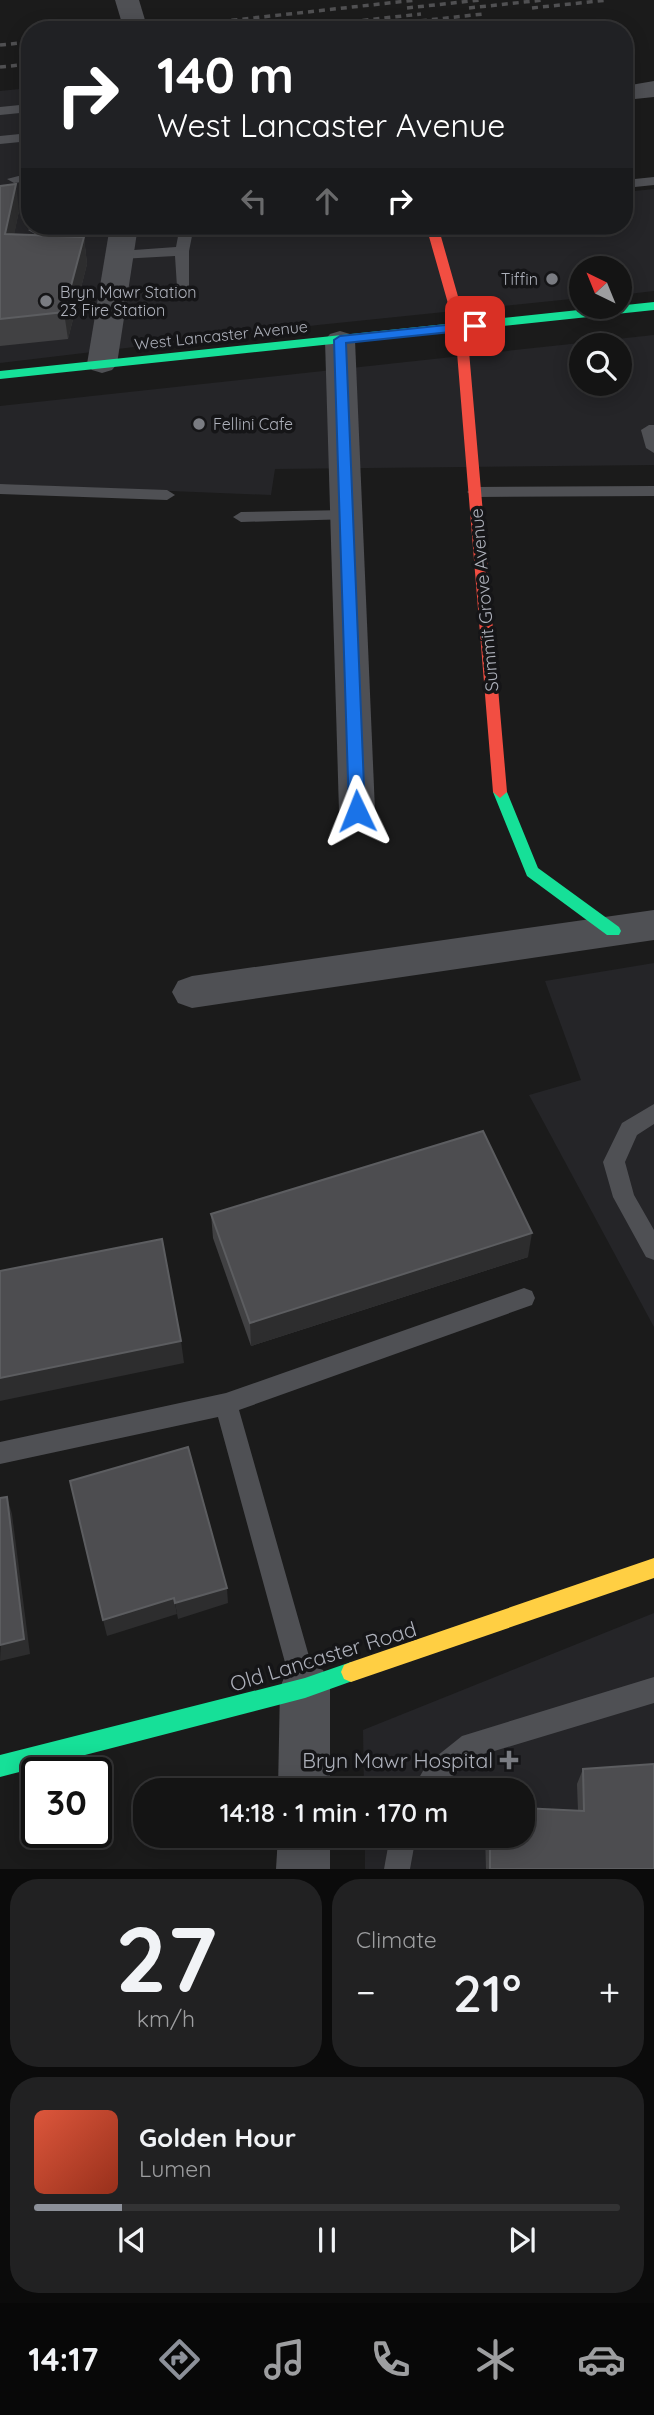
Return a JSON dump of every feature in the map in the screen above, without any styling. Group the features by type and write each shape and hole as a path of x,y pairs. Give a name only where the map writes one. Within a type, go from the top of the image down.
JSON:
{"main road":[{"name":"Summit Grove Avenue","path":"435,235 461,328 500,793 532,872 612,931"},
{"name":"West Lancaster Avenue","path":"0,375 654,306"},
{"name":"Old Lancaster Road","path":"0,1766 305,1688 654,1568"}],"street":[{"path":"633,92 654,89"},
{"path":"102,364 123,235"},
{"path":"340,340 357,811"},
{"path":"192,992 654,925"},
{"path":"304,1778 305,1688"},
{"path":"303,1869 304,1848"}],"lane":[{"path":"0,111 21,109"},
{"path":"0,140 21,138"},
{"path":"14,178 21,178"},
{"path":"633,183 654,181"},
{"path":"184,288 182,251 185,235"},
{"path":"120,255 182,251"},
{"path":"654,430 649,430 654,448"},
{"path":"0,489 167,495"},
{"path":"475,492 654,491"},
{"path":"241,517 347,515"},
{"path":"654,1113 629,1129 614,1162 624,1197 654,1250"},
{"path":"0,1453 226,1404 524,1298"},
{"path":"226,1404 305,1688"},
{"path":"433,1778 471,1745 654,1690"},
{"path":"397,1869 401,1848"}],"shaded area":[{"path":"21,89 21,235 633,235 633,191 654,189 654,291 632,294 632,256 569,256 569,299 318,325 0,363 0,91"},
{"path":"654,335 654,465 275,469 271,495 0,484 0,406 569,344 569,396 632,396 632,337"},
{"path":"654,963 654,1327 529,1095 581,1080 545,981"},
{"name":"Bryn Mawr Hospital","path":"654,1613 654,1869 365,1869 365,1848 535,1848 535,1778 364,1778 363,1730"}],"building":[{"path":"16,184 5,234 84,237 64,312 0,319 0,186"},
{"path":"483,1131 532,1233 250,1323 211,1214"},
{"path":"162,1239 181,1341 0,1378 0,1271"},
{"path":"188,1447 227,1588 175,1603 174,1598 103,1620 70,1481"},
{"path":"7,1497 24,1639 0,1645 0,1498"},
{"path":"654,1764 654,1869 490,1869 490,1848 535,1848 535,1809 584,1811 583,1769"}],"railway":[{"path":"226,21 416,0"},
{"path":"407,8 480,0"},
{"path":"469,8 543,0"},
{"path":"532,8 608,0"},
{"path":"357,21 421,14"},
{"path":"419,21 483,14"},
{"path":"0,45 21,43"},
{"path":"0,67 21,65"}],"traffic: fast":[{"path":"0,375 654,306"},
{"path":"500,792 532,872 613,931"},
{"path":"0,1766 305,1688 351,1672"}],"traffic: slow":[{"path":"351,1672 654,1568"}],"traffic: jam":[{"path":"435,235 461,328 500,792"}],"place":[{"name":"Tiffin","path":"552,279"},
{"name":"Bryn Mawr Station 23 Fire Station","path":"46,301"},
{"name":"Fellini Cafe","path":"199,424"},
{"name":"Bryn Mawr Hospital","path":"509,1760"}],"route":[{"path":"357,811 340,340 475,326"}]}
